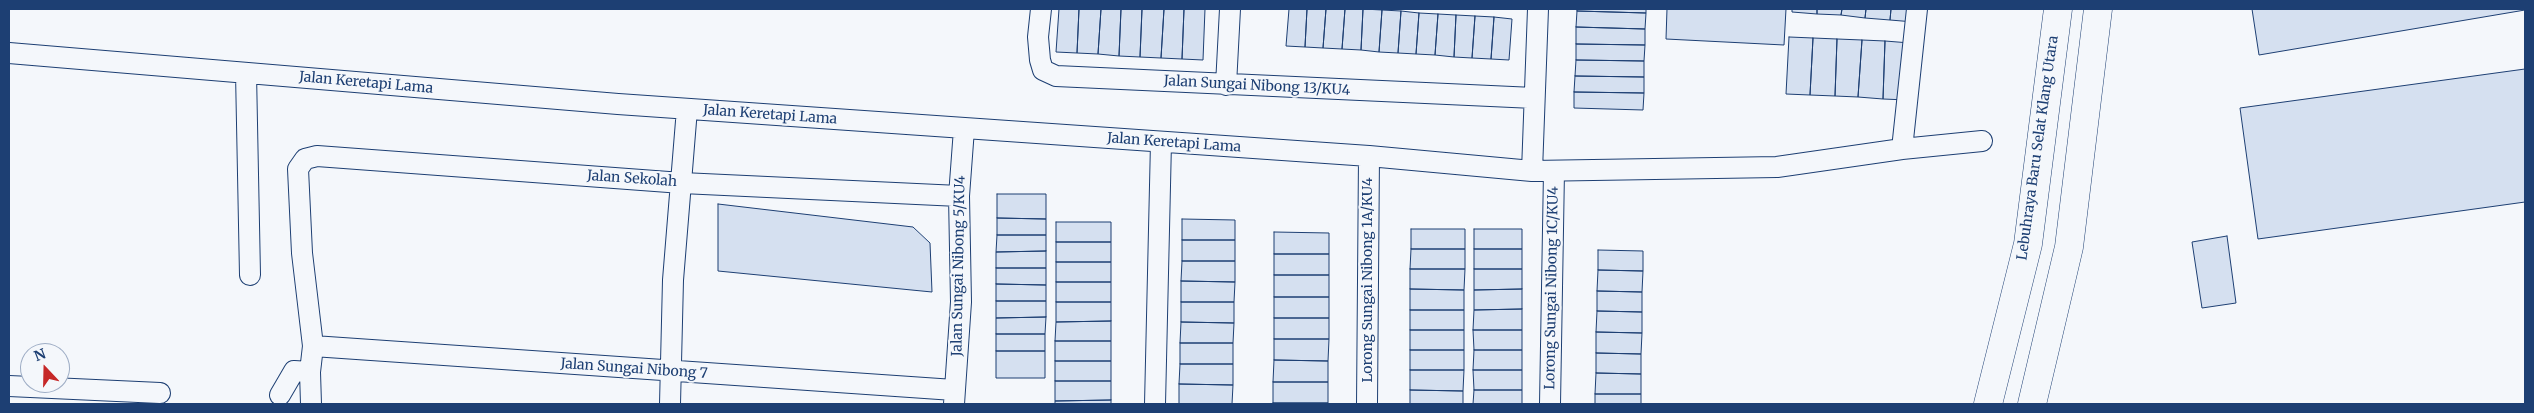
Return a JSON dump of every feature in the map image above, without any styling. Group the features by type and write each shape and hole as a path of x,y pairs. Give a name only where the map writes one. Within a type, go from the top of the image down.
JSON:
{"highway":[{"name":"Lebuhraya Baru Selat Klang Utara","path":"1988,404 2028,244 2058,9"},
{"path":"2032,404 2068,247 2098,9"}],"street":[{"name":"Jalan Sungai Nibong 13/KU4","path":"1041,9 1040,60 1043,70 1056,76 1534,98"},
{"path":"1226,85 1230,9"},
{"path":"1532,170 1538,9"},
{"path":"1902,149 1917,9"},
{"name":"Jalan Keretapi Lama","path":"9,53 687,109 1368,156 1554,171 1776,167 1902,149 1982,141"},
{"path":"246,73 250,275"},
{"path":"670,404 673,280 687,109"},
{"name":"Jalan Sungai Nibong 5/KU4","path":"954,397 961,302 959,196 964,128"},
{"path":"1155,404 1161,142"},
{"name":"Jalan Sekolah","path":"313,346 302,253 298,169 305,159 317,156 682,183 959,196"},
{"name":"Lorong Sungai Nibong 1A/KU4","path":"1367,404 1368,156"},
{"name":"Lorong Sungai Nibong 1C/KU4","path":"1550,404 1554,171"},
{"path":"311,404 310,372 313,346"},
{"name":"Jalan Sungai Nibong 7","path":"313,346 670,372 954,397"},
{"path":"280,395 294,371 310,372"},
{"path":"9,386 160,394"}],"building":[{"path":"1059,9 1079,9 1077,53 1056,52"},
{"path":"1079,9 1101,9 1098,54 1077,53"},
{"path":"1101,9 1121,9 1119,56 1098,54"},
{"path":"1121,9 1142,9 1140,57 1119,56"},
{"path":"1142,9 1164,9 1161,58 1140,57"},
{"path":"1164,9 1184,9 1182,59 1161,58"},
{"path":"1184,9 1205,9 1203,60 1182,59"},
{"path":"1289,9 1307,9 1305,47 1286,46"},
{"path":"1307,9 1326,9 1323,48 1305,47"},
{"path":"1326,9 1345,9 1342,49 1323,48"},
{"path":"1345,9 1363,9 1361,50 1342,49"},
{"path":"1363,9 1382,10 1379,52 1361,50"},
{"path":"1577,9 1646,9 1646,13 1577,11"},
{"path":"1667,9 1786,9 1784,45 1666,39"},
{"path":"1792,9 1817,9 1817,14 1792,12"},
{"path":"1817,9 1842,9 1841,15 1817,14"},
{"path":"1842,9 1866,9 1865,18 1841,15"},
{"path":"1866,9 1891,9 1890,20 1865,18"},
{"path":"1891,9 1915,9 1914,22 1890,20"},
{"path":"2252,9 2525,9 2525,10 2259,55"},
{"path":"1382,10 1401,11 1398,53 1379,52"},
{"path":"1401,11 1419,13 1416,54 1398,53"},
{"path":"1577,11 1646,13 1645,29 1576,27"},
{"path":"1419,13 1438,14 1435,55 1416,54"},
{"path":"1438,14 1456,15 1454,57 1435,55"},
{"path":"1456,15 1475,16 1472,58 1454,57"},
{"path":"1475,16 1494,17 1491,59 1472,58"},
{"path":"1494,17 1512,19 1509,60 1491,59"},
{"path":"1576,27 1645,29 1645,45 1576,44"},
{"path":"1789,37 1813,38 1810,95 1786,94"},
{"path":"1813,38 1837,39 1835,96 1810,95"},
{"path":"1837,39 1862,40 1858,97 1835,96"},
{"path":"1862,40 1885,41 1883,99 1858,97"},
{"path":"1885,41 1910,43 1907,100 1883,99"},
{"path":"1576,44 1645,45 1644,61 1576,60"},
{"path":"1576,60 1644,61 1644,77 1575,76"},
{"path":"2525,69 2525,202 2258,239 2240,108"},
{"path":"1575,76 1644,77 1644,93 1574,92"},
{"path":"1574,92 1644,93 1643,110 1574,108"},
{"path":"997,194 1046,194 1046,219 997,218"},
{"path":"718,204 913,227 930,243 932,292 718,271"},
{"path":"997,218 1046,219 1046,235 997,235"},
{"path":"1182,219 1235,220 1235,240 1182,240"},
{"path":"1056,222 1111,222 1111,242 1056,242"},
{"path":"1411,229 1465,229 1465,249 1411,249"},
{"path":"1474,229 1522,229 1522,249 1474,249"},
{"path":"1274,232 1329,233 1329,254 1274,254"},
{"path":"997,235 1046,235 1046,251 996,252"},
{"path":"2227,236 2236,303 2202,308 2192,242"},
{"path":"1182,240 1235,240 1235,261 1182,261"},
{"path":"1056,242 1111,242 1111,262 1056,262"},
{"path":"1411,249 1465,249 1465,269 1410,269"},
{"path":"1474,249 1522,249 1522,269 1474,269"},
{"path":"1598,250 1643,251 1643,271 1598,270"},
{"path":"1046,251 1046,268 996,268 996,252"},
{"path":"1274,254 1329,254 1329,275 1274,275"},
{"path":"1182,261 1235,261 1235,282 1181,281"},
{"path":"1056,262 1111,262 1111,282 1056,282"},
{"path":"996,268 1046,268 1046,285 996,284"},
{"path":"1410,269 1465,269 1464,290 1410,289"},
{"path":"1474,269 1522,269 1522,289 1474,290"},
{"path":"1598,270 1643,271 1642,292 1597,291"},
{"path":"1274,275 1329,275 1329,297 1274,297"},
{"path":"1181,281 1235,282 1234,302 1181,302"},
{"path":"1056,282 1111,282 1111,302 1056,302"},
{"path":"996,284 1046,285 1046,301 996,301"},
{"path":"1410,289 1464,290 1464,310 1410,310"},
{"path":"1522,289 1522,309 1474,310 1474,290"},
{"path":"1597,291 1642,292 1642,312 1597,311"},
{"path":"1274,297 1329,297 1329,318 1274,318"},
{"path":"996,301 1046,301 1046,317 996,318"},
{"path":"1056,302 1111,302 1111,321 1056,322"},
{"path":"1181,302 1234,302 1234,323 1181,322"},
{"path":"1522,309 1522,330 1473,330 1474,310"},
{"path":"1410,310 1464,310 1464,330 1410,330"},
{"path":"1597,311 1642,312 1642,333 1596,332"},
{"path":"1046,317 1045,334 996,334 996,318"},
{"path":"1274,318 1329,318 1329,339 1274,339"},
{"path":"1111,321 1111,341 1055,341 1056,322"},
{"path":"1181,322 1234,323 1233,343 1180,343"},
{"path":"1410,330 1464,330 1464,350 1410,350"},
{"path":"1473,330 1522,330 1522,350 1474,350"},
{"path":"1596,332 1642,333 1641,354 1596,353"},
{"path":"996,334 1045,334 1045,351 996,351"},
{"path":"1274,339 1329,339 1328,361 1274,360"},
{"path":"1055,341 1111,341 1111,361 1055,361"},
{"path":"1180,343 1233,343 1233,364 1180,364"},
{"path":"1410,350 1464,350 1464,370 1410,370"},
{"path":"1474,350 1522,350 1522,370 1473,370"},
{"path":"996,351 1045,351 1045,378 996,378"},
{"path":"1596,353 1641,354 1641,374 1596,373"},
{"path":"1274,360 1328,361 1328,382 1273,382"},
{"path":"1055,361 1111,361 1111,381 1055,381"},
{"path":"1180,364 1233,364 1233,385 1179,384"},
{"path":"1410,370 1464,370 1463,391 1410,390"},
{"path":"1473,370 1522,370 1522,390 1474,390"},
{"path":"1596,373 1641,374 1641,394 1595,394"},
{"path":"1055,381 1111,381 1111,400 1055,401"},
{"path":"1273,382 1328,382 1328,403 1273,403"},
{"path":"1179,384 1233,385 1232,404 1179,404"},
{"path":"1410,390 1463,391 1463,404 1410,404"},
{"path":"1474,390 1522,390 1522,404 1473,404"},
{"path":"1595,394 1641,394 1641,404 1595,404"},
{"path":"1111,400 1111,404 1055,404 1055,401"},
{"path":"1328,403 1328,404 1273,404"}]}
